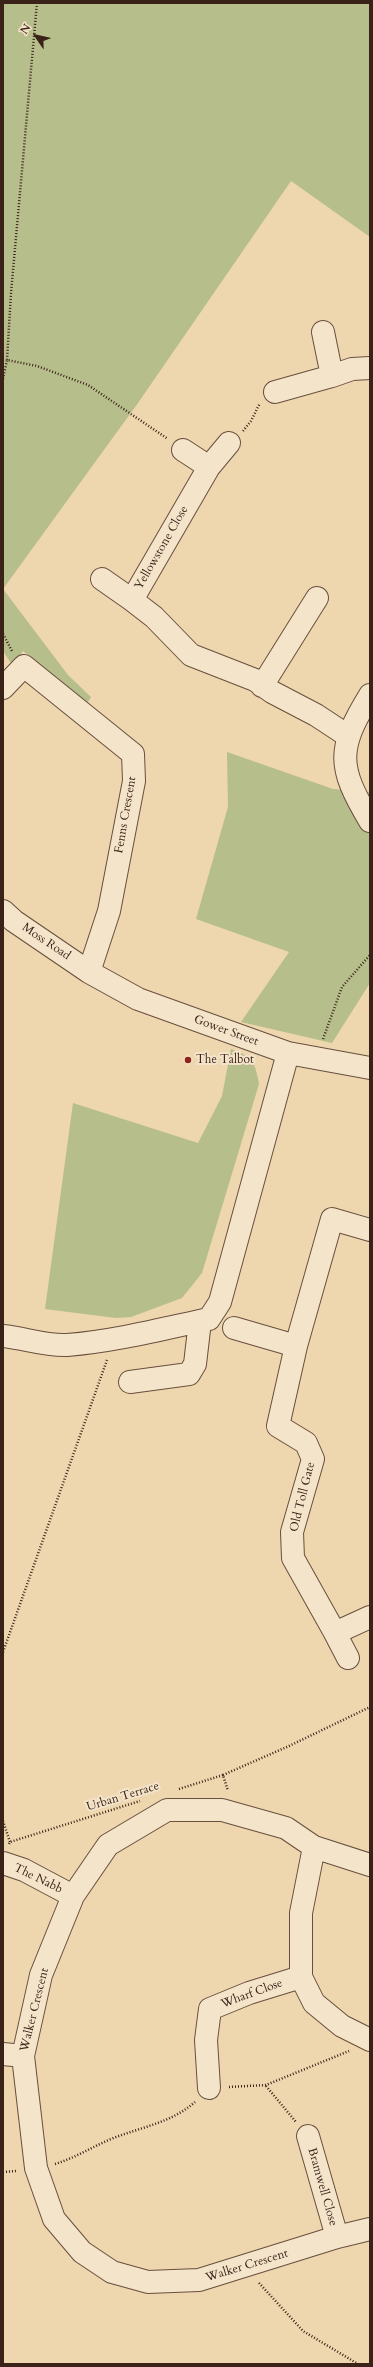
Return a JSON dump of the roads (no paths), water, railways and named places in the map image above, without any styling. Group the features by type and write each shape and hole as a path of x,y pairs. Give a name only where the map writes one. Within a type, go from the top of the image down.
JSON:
{"street":[{"path":"323,332 332,376"},
{"path":"275,392 352,370 370,368"},
{"name":"Yellowstone Close","path":"229,442 209,468 132,600 154,616 192,655 255,680 262,686 348,736"},
{"path":"183,450 209,468"},
{"path":"102,579 132,600"},
{"path":"262,686 317,598"},
{"name":"Fenns Crescent","path":"3,688 24,666 133,754 134,781 109,911 90,972"},
{"path":"370,695 348,736 345,754 347,773 354,793 370,821"},
{"name":"Moss Road","path":"3,911 14,921 90,972"},
{"name":"Gower Street","path":"90,972 138,1000 288,1053 370,1068"},
{"path":"3,1336 43,1344 67,1345 114,1339 209,1319 220,1302 288,1053"},
{"name":"Old Toll Gate","path":"348,1658 293,1558 292,1532 313,1459 306,1443 278,1426 296,1346 332,1219 370,1230"},
{"path":"130,1382 189,1374 195,1364 200,1321"},
{"path":"234,1328 296,1346"},
{"path":"335,1633 370,1617"},
{"name":"Walker Crescent","path":"370,1865 314,1847 286,1828 235,1813 222,1810 167,1810 108,1845 73,1896 41,1975 13,2055 36,2169 54,2218 82,2252 112,2272 148,2282 199,2280 245,2267 337,2237 370,2229"},
{"path":"314,1847 301,1913 301,1977 314,2003 342,2026 368,2039"},
{"name":"The Nabb","path":"5,1856 24,1870 73,1896"},
{"name":"Wharf Close","path":"209,2088 206,2040 210,2009 250,1993 301,1977"},
{"name":"Bramwell Close","path":"308,2136 337,2237"}],"place":[{"name":"The Talbot","path":"188,1060"}]}
